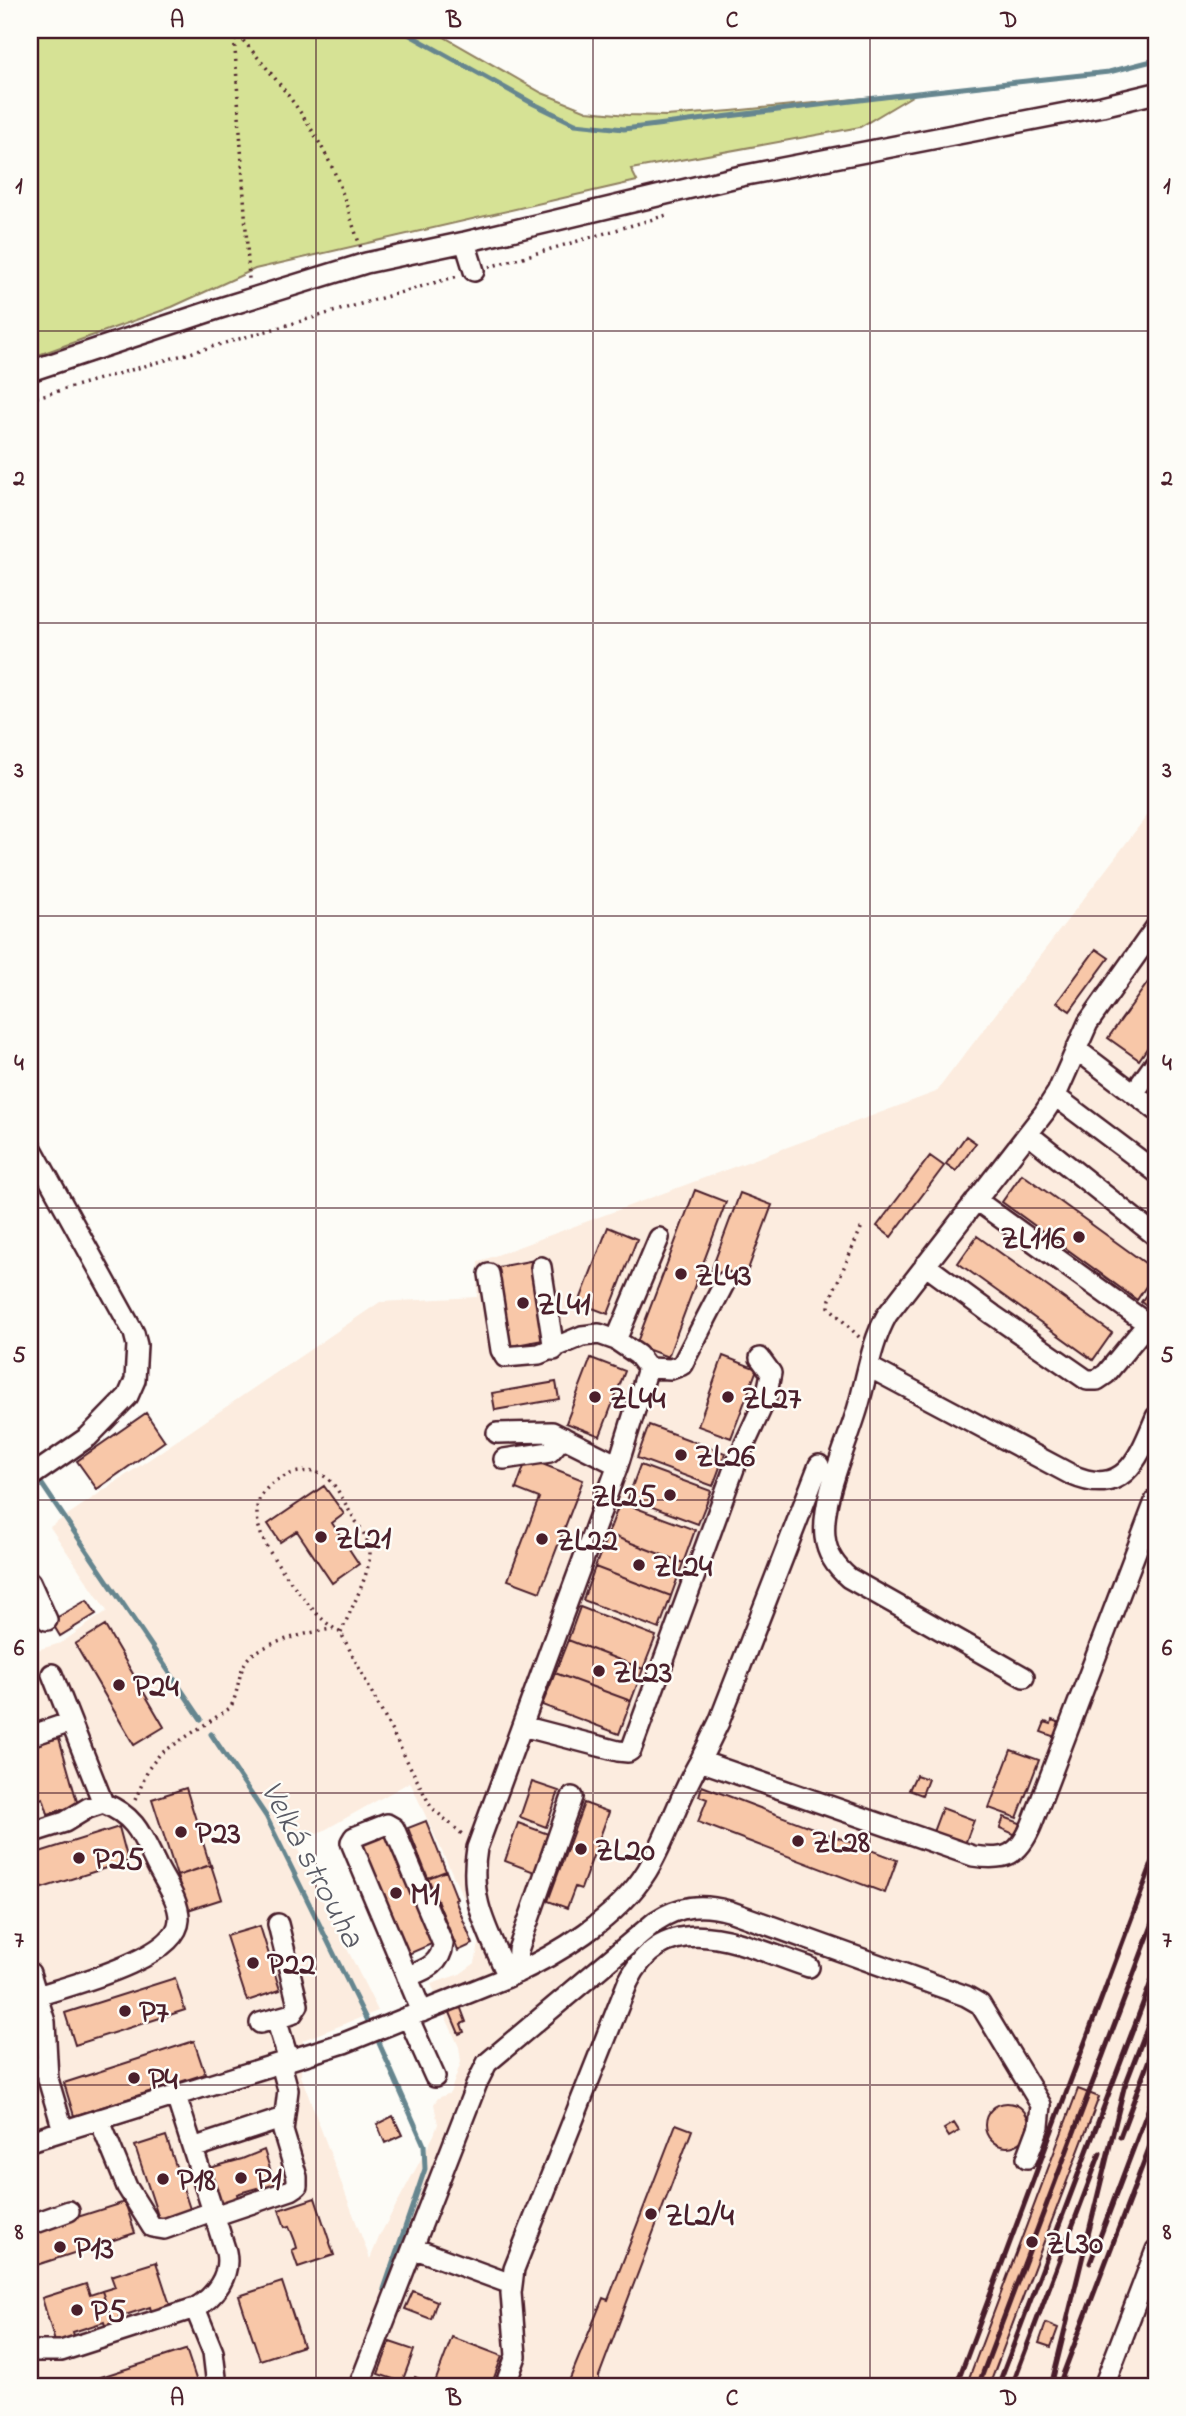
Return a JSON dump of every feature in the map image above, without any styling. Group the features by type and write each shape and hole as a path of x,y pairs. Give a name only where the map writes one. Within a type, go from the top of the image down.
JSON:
{"street":[{"path":"30,371 366,263 741,176 1156,93"},
{"path":"465,242 474,271"},
{"path":"1024,1677 859,1586 839,1569 832,1560 825,1538 827,1505 877,1336 887,1315 1055,1096 1088,1023 1156,927"},
{"path":"1076,1049 1156,1110"},
{"path":"1134,1093 1156,1062"},
{"path":"1055,1096 1156,1172"},
{"path":"1028,1134 1156,1236"},
{"path":"30,1145 136,1341 135,1380 130,1392 102,1425 30,1477"},
{"path":"925,1265 1087,1380 1097,1380 1106,1374 1152,1327 976,1200"},
{"path":"616,1340 659,1238"},
{"path":"541,1267 554,1350"},
{"path":"489,1274 503,1355 512,1358 554,1350 590,1334 599,1334 616,1340 643,1359 648,1368 618,1465 477,1848 475,1893 512,1975"},
{"path":"648,1368 671,1369 681,1365 725,1282"},
{"path":"872,1358 1072,1475 1090,1481 1110,1479 1132,1468 1140,1456 1156,1417"},
{"path":"522,1726 618,1751 631,1750 736,1463 769,1389 771,1373 760,1359"},
{"path":"497,1433 544,1431 564,1437 618,1465"},
{"path":"504,1459 550,1452 564,1437"},
{"path":"30,2141 344,2043 415,2015 512,1975 579,1937 623,1901 637,1886 655,1857 682,1792 719,1722 819,1465"},
{"path":"700,1761 973,1856 999,1859 1009,1856 1022,1843 1032,1824 1156,1499"},
{"path":"30,1582 47,1620"},
{"path":"51,1674 103,1803"},
{"path":"30,1736 71,1723"},
{"path":"512,1975 518,1950 572,1797"},
{"path":"30,1833 65,1822 88,1808 103,1803 127,1814 138,1828 175,1901 179,1919 174,1933 136,1963 37,1996"},
{"path":"407,1976 433,1965 442,1951 443,1944 394,1828 387,1824 354,1837 351,1842 407,1976 415,2015 435,2077"},
{"path":"359,2386 487,2063 656,1921 682,1908 717,1908 966,1996 980,2004 1040,2100 1041,2120 1027,2158"},
{"path":"99,2119 127,2187 152,2227 164,2229 297,2186 297,2177 284,2137 288,2090 285,2062 268,2021 295,2012 298,2000 278,1924"},
{"path":"505,2386 514,2364 517,2347 511,2284 513,2269 628,1982 639,1962 672,1938 696,1934 719,1938 809,1967"},
{"path":"30,1973 45,2022 38,2063 63,2130"},
{"path":"30,2351 61,2351 195,2308 211,2297 228,2268 226,2252 176,2096"},
{"path":"193,2148 284,2118"},
{"path":"30,2225 69,2211"},
{"path":"412,2248 511,2284"},
{"path":"1104,2386 1156,2250"},
{"path":"195,2308 212,2352 217,2386"}],"path":[{"path":"234,30 271,72 304,116 330,163 366,263"},
{"path":"234,30 250,299"},
{"path":"30,399 674,213"},
{"path":"863,1224 830,1298 829,1307 872,1358"},
{"path":"341,1633 368,1568 369,1546 327,1478 312,1472 292,1474 269,1487 261,1495 257,1511 260,1535 297,1590 322,1619 341,1633 431,1807 477,1848"},
{"path":"127,1814 149,1768 160,1754 230,1708 235,1700 243,1665 251,1654 314,1632 334,1629"}],"shaded area":[{"path":"1156,804 1156,2386 30,2386 30,1652 61,1643 107,1611 50,1527 380,1302 477,1297 478,1262 936,1092","holes":["410,1782 476,1925 479,1944 475,1963 460,1974 431,1984 459,2047 461,2062 450,2093 438,2098 434,2104 438,2124 434,2135 380,2235 370,2259 301,2076 303,2040 378,2011 296,1846"]}],"green space":[{"path":"30,30 432,30 542,93 587,111 627,115 666,116 917,93 860,127 631,169 637,181 255,269 172,307 30,358"}],"building":[{"path":"1096,949 1109,958 1070,1011 1057,1002"},
{"path":"1156,971 1156,1035 1139,1060 1108,1038"},
{"path":"966,1136 976,1143 956,1171 946,1164"},
{"path":"930,1156 944,1166 891,1237 877,1226"},
{"name":"ZL116","path":"1022,1174 1156,1271 1137,1300 1002,1202"},
{"name":"ZL43","path":"695,1190 726,1202 668,1357 636,1345"},
{"path":"740,1193 772,1205 743,1283 711,1271"},
{"path":"608,1227 637,1239 608,1314 579,1303"},
{"path":"977,1236 1112,1333 1093,1360 958,1263"},
{"name":"ZL41","path":"535,1260 548,1339 511,1346 498,1267"},
{"path":"1156,1281 1156,1313 1141,1302"},
{"name":"ZL27","path":"723,1356 757,1369 731,1438 698,1426"},
{"name":"ZL44","path":"591,1358 625,1371 600,1436 566,1423"},
{"path":"556,1382 559,1399 495,1410 492,1393"},
{"path":"146,1413 165,1441 97,1489 77,1461"},
{"name":"ZL26","path":"649,1425 725,1453 713,1486 637,1458"},
{"name":"ZL22","path":"527,1458 583,1480 540,1592 508,1580 539,1498 516,1489"},
{"name":"ZL25","path":"640,1465 711,1491 698,1524 628,1498"},
{"name":"ZL21","path":"324,1486 344,1514 332,1523 359,1564 332,1583 297,1531 280,1542 268,1524"},
{"path":"620,1502 695,1530 683,1563 608,1534"},
{"name":"ZL24","path":"608,1534 683,1563 671,1596 595,1567"},
{"path":"595,1567 671,1596 659,1629 583,1600"},
{"path":"87,1600 96,1614 60,1636 51,1621"},
{"path":"580,1607 656,1636 643,1669 568,1640"},
{"name":"P24","path":"105,1626 164,1727 134,1745 75,1644"},
{"name":"ZL23","path":"568,1640 643,1669 631,1701 555,1673"},
{"path":"555,1673 631,1701 619,1734 542,1705"},
{"path":"1052,1720 1060,1723 1055,1737 1041,1732 1045,1722 1051,1724"},
{"path":"59,1738 78,1805 48,1814 43,1798 30,1802 30,1757 36,1756 33,1745"},
{"path":"1011,1750 1039,1760 1017,1818 989,1808"},
{"path":"916,1775 928,1779 922,1795 909,1790"},
{"path":"532,1782 559,1791 546,1827 520,1817"},
{"name":"ZL28","path":"702,1786 897,1860 885,1893 698,1822 707,1799 699,1796"},
{"name":"P23","path":"186,1788 210,1865 177,1876 152,1799"},
{"name":"ZL20","path":"584,1803 609,1812 581,1889 575,1887 567,1908 548,1901"},
{"path":"942,1808 974,1820 965,1844 933,1832"},
{"path":"1004,1817 1020,1823 1016,1835 1000,1828"},
{"path":"426,1821 446,1871 428,1878 408,1828"},
{"path":"518,1823 551,1835 537,1873 505,1861"},
{"name":"P25","path":"119,1827 128,1861 30,1892 30,1855"},
{"name":"M1","path":"389,1831 436,1942 404,1956 357,1845"},
{"path":"211,1865 222,1899 188,1910 177,1876"},
{"path":"446,1871 473,1944 458,1951 428,1878"},
{"name":"P22","path":"260,1926 280,1990 247,2001 226,1936"},
{"name":"P7","path":"175,1978 185,2010 75,2045 65,2013"},
{"path":"460,2006 466,2022 461,2024 464,2032 459,2034 449,2010"},
{"name":"P4","path":"194,2041 205,2074 74,2116 64,2083"},
{"name":"ZL30","path":"1078,2089 1099,2097 989,2386 966,2386"},
{"path":"1007,2103 1016,2104 1023,2109 1028,2116 1028,2134 1023,2141 1016,2146 1007,2147 998,2146 991,2141 986,2134 985,2125 986,2116 991,2109 998,2104"},
{"path":"393,2116 402,2135 385,2143 377,2124"},
{"path":"954,2123 959,2131 949,2137 944,2129"},
{"name":"ZL2/4","path":"676,2124 692,2130 599,2376 599,2381 614,2386 567,2386 603,2298 608,2300"},
{"name":"P18","path":"166,2136 191,2212 160,2222 135,2146"},
{"name":"P1","path":"264,2150 276,2187 258,2193 257,2188 243,2192 237,2194 238,2199 218,2206 206,2169"},
{"path":"315,2198 334,2255 298,2267 292,2250 297,2248 295,2241 289,2226 285,2227 279,2210"},
{"name":"P13","path":"125,2202 135,2233 31,2267 30,2232"},
{"path":"156,2262 171,2308 152,2314 150,2307 119,2317 121,2325 114,2327 102,2291 115,2287 111,2276"},
{"path":"282,2282 303,2346 260,2360 239,2296"},
{"name":"P5","path":"86,2284 90,2295 102,2291 114,2327 106,2329 104,2322 73,2332 75,2339 56,2345 42,2298"},
{"path":"413,2291 437,2301 431,2319 405,2309"},
{"path":"1046,2323 1058,2328 1051,2347 1039,2343"},
{"path":"452,2337 502,2356 491,2386 411,2386 415,2377 434,2385"},
{"path":"390,2342 414,2350 402,2382 378,2374"},
{"path":"185,2350 198,2385 73,2386"}],"waterway":[{"path":"401,30 575,124 624,129 1109,72 1156,60"},
{"name":"Velká strouha","path":"37,1477 201,1719"},
{"name":"Velká strouha","path":"211,1734 266,1816 366,2019"},
{"name":"Velká strouha","path":"379,2043 424,2145 425,2169 384,2289"}],"railway":[{"path":"956,2386 1156,1853"},
{"path":"978,2386 1156,1915"},
{"path":"998,2386 1156,1969"},
{"path":"1051,2386 1124,2088 1156,2005"},
{"path":"1120,2137 1156,2041"},
{"path":"1090,2263 1156,2089"},
{"path":"1059,2385 1156,2130"},
{"path":"1012,2386 1100,2153"}],"place":[{"name":"ZL116","path":"1079,1237"},
{"name":"ZL43","path":"681,1274"},
{"name":"ZL41","path":"523,1303"},
{"name":"ZL44","path":"595,1397"},
{"name":"ZL27","path":"728,1397"},
{"name":"ZL26","path":"681,1455"},
{"name":"ZL25","path":"670,1495"},
{"name":"ZL21","path":"321,1537"},
{"name":"ZL22","path":"542,1539"},
{"name":"ZL24","path":"639,1565"},
{"name":"ZL23","path":"599,1671"},
{"name":"P24","path":"119,1685"},
{"name":"P23","path":"181,1832"},
{"name":"ZL28","path":"798,1841"},
{"name":"ZL20","path":"581,1849"},
{"name":"P25","path":"79,1858"},
{"name":"M1","path":"396,1893"},
{"name":"P22","path":"253,1963"},
{"name":"P7","path":"125,2011"},
{"name":"P4","path":"134,2078"},
{"name":"P1","path":"241,2178"},
{"name":"P18","path":"163,2179"},
{"name":"ZL2/4","path":"651,2214"},
{"name":"ZL30","path":"1032,2242"},
{"name":"P13","path":"60,2247"},
{"name":"P5","path":"77,2310"}]}
